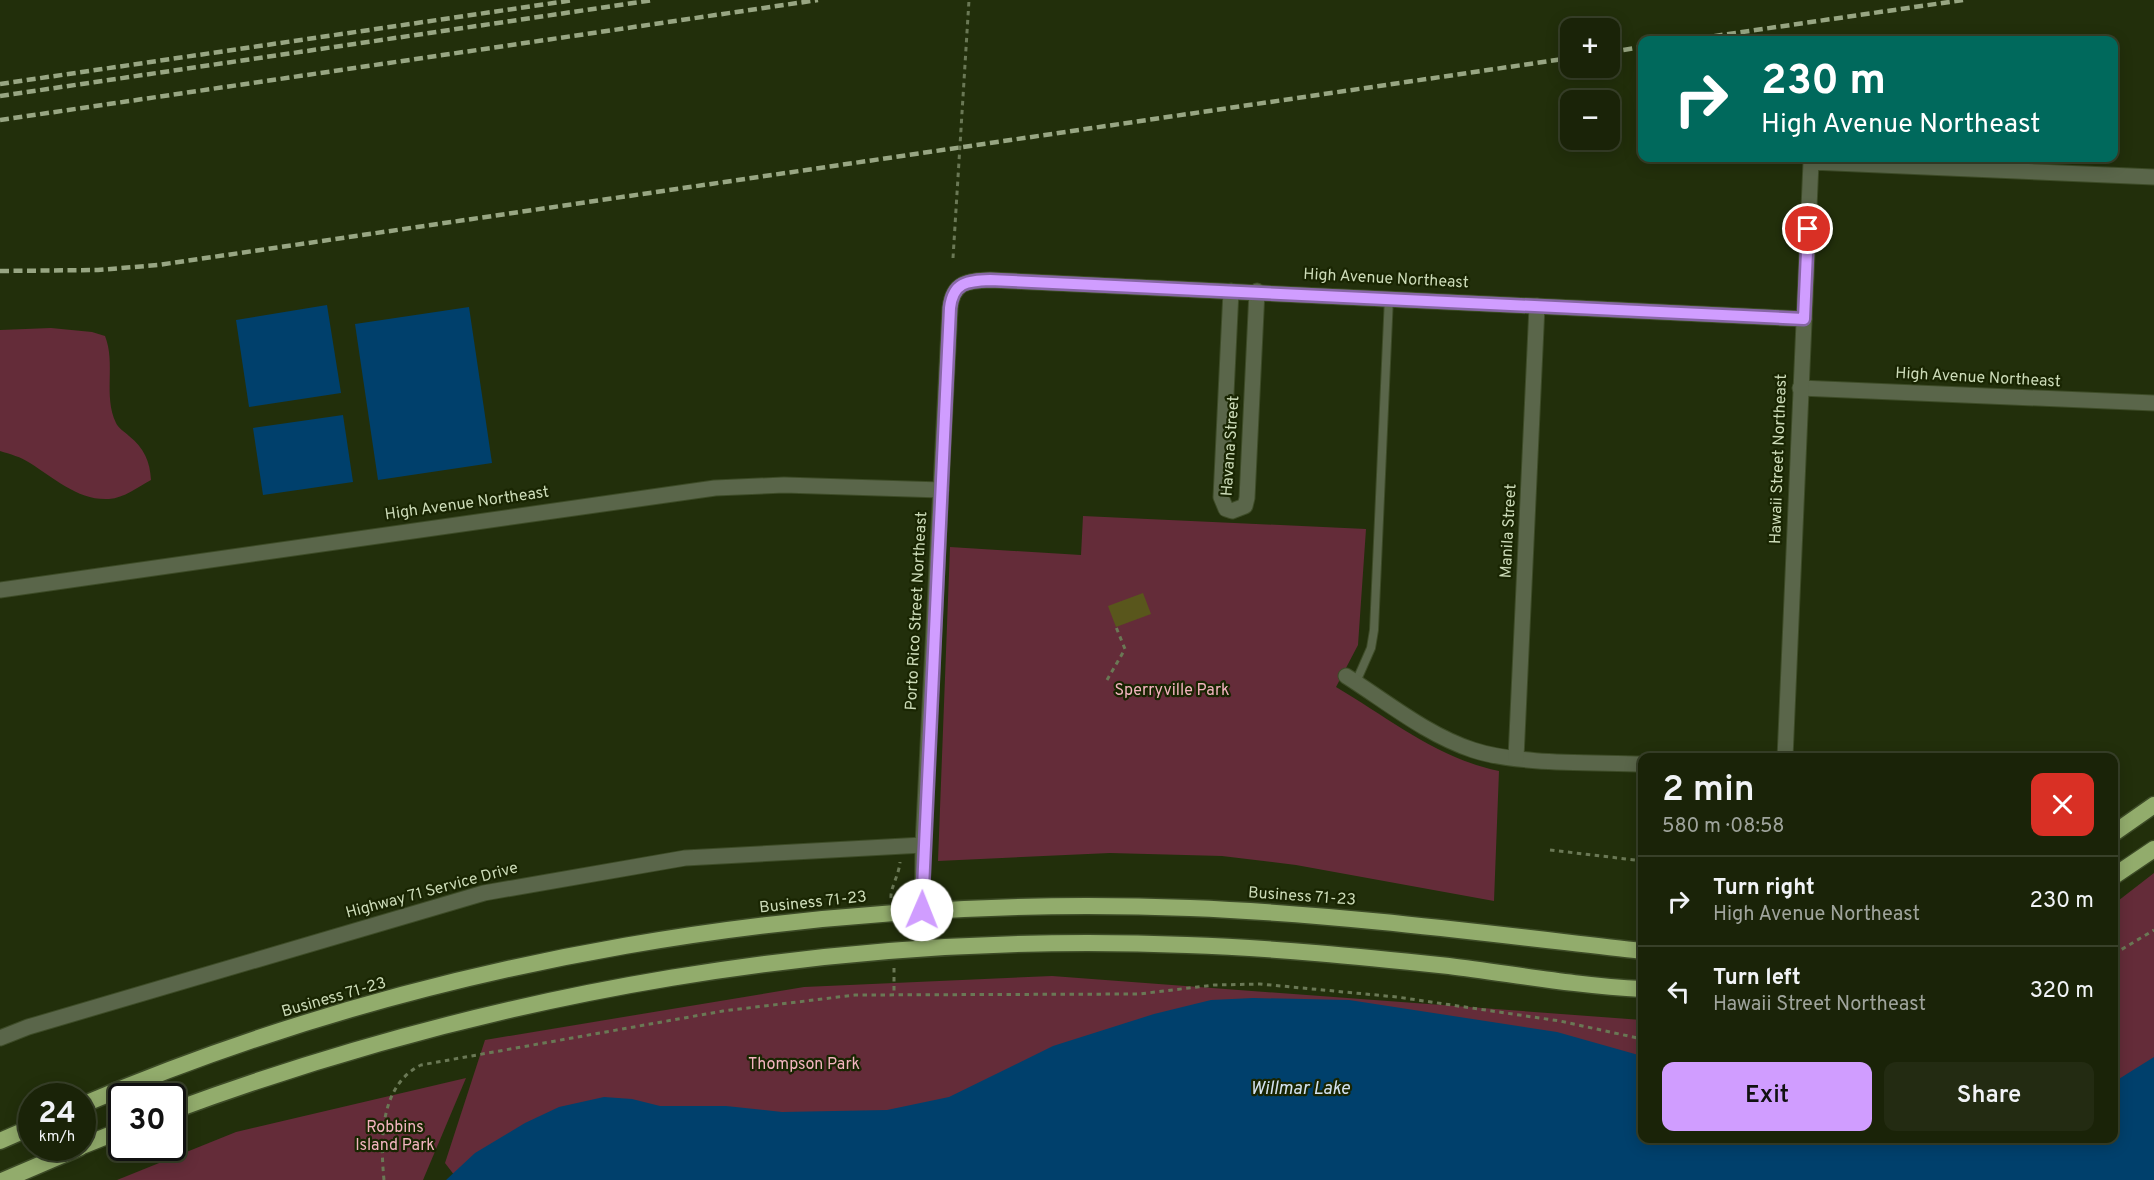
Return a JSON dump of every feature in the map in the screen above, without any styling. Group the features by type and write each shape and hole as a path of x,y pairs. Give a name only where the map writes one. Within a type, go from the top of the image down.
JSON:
{"highway":[{"path":"2118,830 2154,805"},
{"path":"2118,873 2154,849"},
{"name":"Business 71-23","path":"96,1100 228,1049 346,1012 481,976 623,947 721,932 922,910 1088,906 1311,914 1638,951"},
{"path":"186,1106 346,1053 489,1014 692,973 763,963 922,948 1081,943 1188,945 1307,952 1638,989"},
{"path":"0,1141 18,1133"},
{"path":"4,1180 48,1161"}],"street":[{"name":"Hawaii Street Northeast","path":"1785,753 1811,162 2154,177"},
{"name":"High Avenue Northeast","path":"966,281 1257,291 1804,319"},
{"name":"Porto Rico Street Northeast","path":"922,948 923,844 950,308 952,293 966,281"},
{"name":"Havana Street","path":"1231,291 1221,497 1226,509 1232,511 1245,506 1247,498 1257,291"},
{"name":"Manila Street","path":"1516,758 1537,306"},
{"name":"High Avenue Northeast","path":"1800,388 2154,403"},
{"name":"High Avenue Northeast","path":"0,590 715,488 784,485 941,490"},
{"path":"1351,679 1428,729 1453,742 1484,753 1516,758 1638,764"},
{"name":"Highway 71 Service Drive","path":"0,1038 39,1024 484,893 685,858 923,844"}],"lane":[{"path":"1351,679 1371,648 1374,630 1389,297"}],"path":[{"path":"953,258 969,0"},
{"path":"1107,680 1125,649 1116,627"},
{"path":"1550,850 1635,860"},
{"path":"2118,952 2154,930"},
{"path":"384,1180 383,1127 387,1108 399,1081 409,1071 422,1065 619,1028 813,999 894,993 1139,994 1214,985 1260,984 1409,998 1560,1021 1638,1038"}],"green space":[{"path":"51,328 92,332 105,336 110,357 112,413 118,427 142,450 148,461 151,480 115,498 98,499 77,492 27,461 0,451 0,330"},
{"name":"Sperryville Park","path":"1083,516 1366,529 1358,645 1336,687 1434,747 1476,765 1499,771 1494,901 1296,865 1222,856 1110,853 938,861 950,547 1081,555"},
{"path":"2154,873 2154,1075 2118,1093 2118,901"},
{"name":"Thompson Park","path":"1052,976 1638,1020 1638,1091 870,1133 458,1180 445,1163 485,1040 804,987"},
{"name":"Robbins Island Park","path":"466,1078 423,1180 117,1180 164,1161 186,1161 186,1152 236,1132"}],"water":[{"path":"327,305 341,393 249,407 236,320"},
{"path":"469,307 492,463 378,480 355,324"},
{"path":"343,415 353,482 263,495 253,428"},
{"name":"Willmar Lake","path":"1253,998 1349,1000 1557,1032 1638,1055 1638,1143 2118,1143 2118,1080 2154,1057 2154,1180 446,1180 475,1153 525,1123 559,1107 604,1097 632,1099 660,1106 726,1106 782,1112 887,1110 949,1097 1053,1046 1154,1014 1211,1000"}],"building":[{"path":"1143,593 1151,614 1116,627 1108,606"}],"railway":[{"path":"0,84 574,0"},
{"path":"0,96 654,0"},
{"path":"0,120 818,0"},
{"path":"1715,36 1963,0"},
{"path":"1620,50 1638,48"},
{"path":"0,271 98,270 158,265 1560,59"}],"route":[{"path":"922,910 923,844 950,308 952,293 958,286 966,281 990,280 1389,297 1804,319 1808,229"}]}
